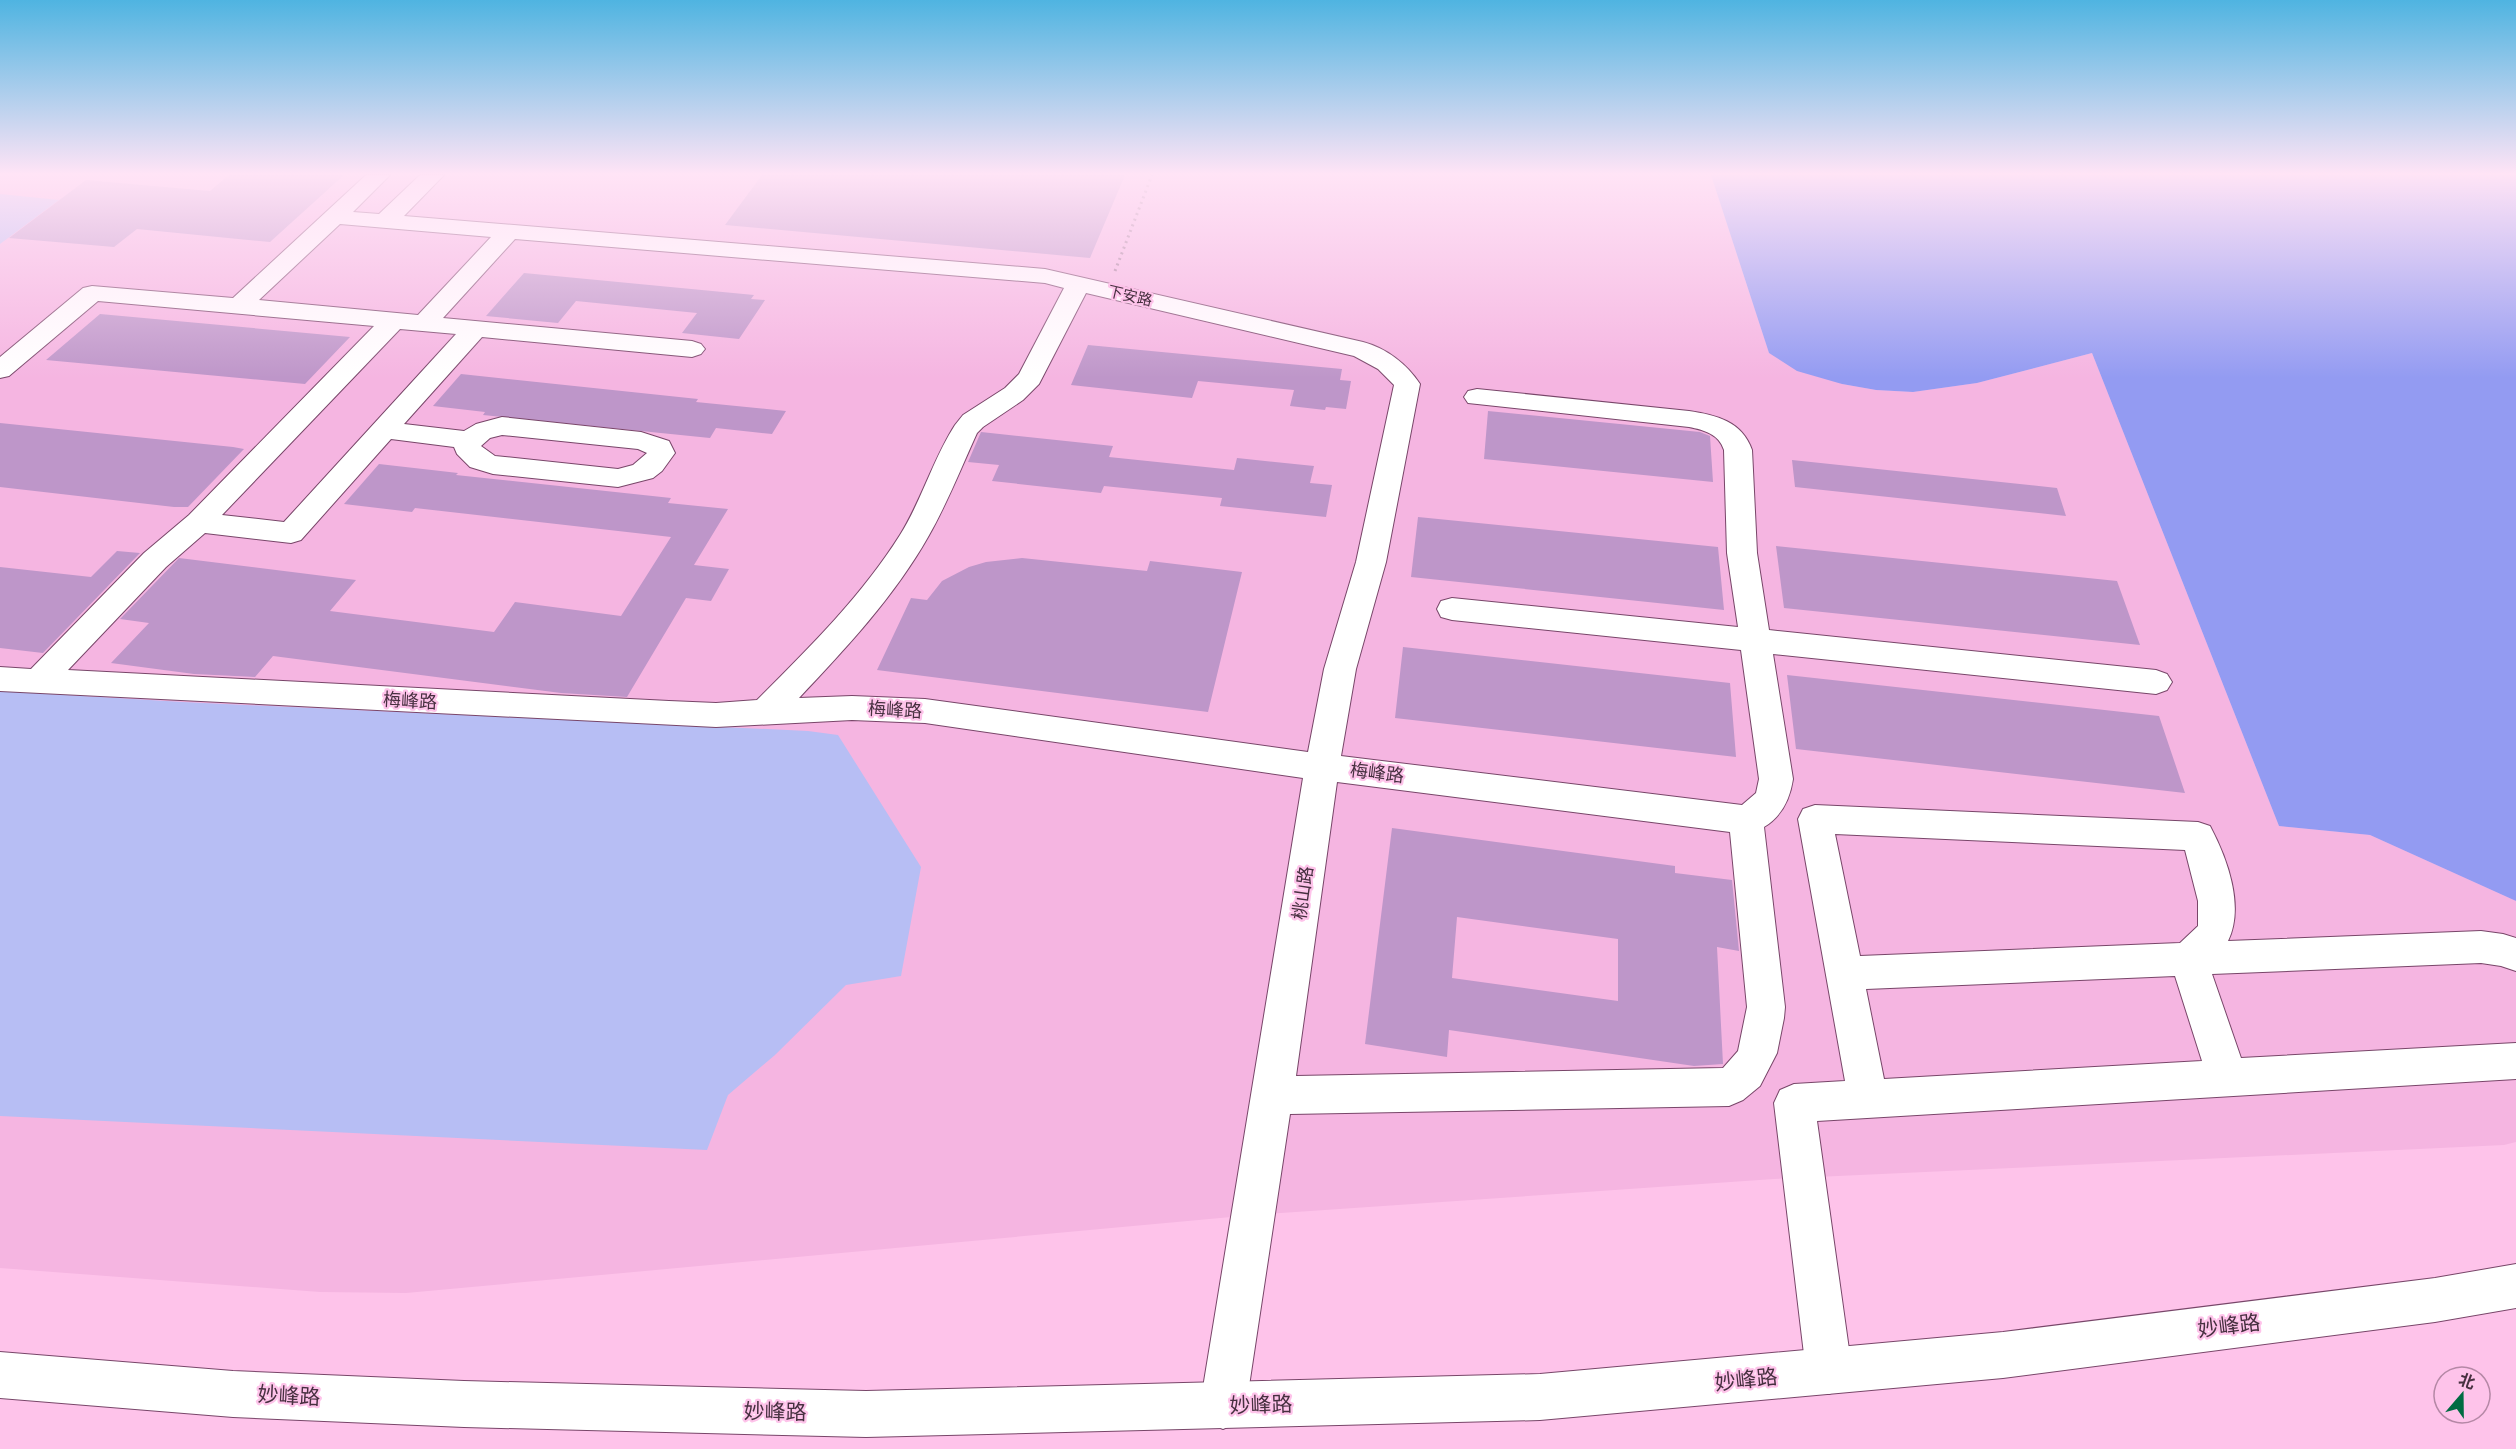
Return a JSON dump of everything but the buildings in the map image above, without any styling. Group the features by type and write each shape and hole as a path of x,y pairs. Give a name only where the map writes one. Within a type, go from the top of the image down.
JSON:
{"street":[{"path":"239,306 307,243"},
{"path":"424,324 498,243"},
{"name":"下安路","path":"647,243 1045,276 1363,350 1396,371 1407,384"},
{"path":"766,712 838,637 879,587 922,521 965,431 973,421 1014,394 1030,378 1078,284"},
{"path":"1,367 92,293 692,349"},
{"path":"38,682 155,560 199,522 393,321"},
{"path":"199,522 291,533 475,328"},
{"name":"桃山路","path":"1223,1406 1273,1095 1322,766 1340,669 1371,562 1407,384"},
{"path":"1273,1095 1729,1087 1740,1082 1764,1029 1766,1007 1746,820 1760,813 1769,804 1775,792 1776,779 1739,524 1738,450 1734,437 1710,423 1689,419 1477,397"},
{"path":"384,430 469,440 477,433 489,429 519,427 641,441 659,447 661,453 646,472 635,477 618,478 493,465 472,456 466,448 469,440"},
{"path":"1452,609 2156,682"},
{"name":"梅峰路","path":"0,679 716,715 852,708 925,711 1322,766 1746,820"},
{"path":"1868,1099 1815,819 2199,836 2212,876 2217,906 2216,921 2213,936 2188,959"},
{"path":"1844,973 2481,947 2503,950 2516,955"},
{"path":"2188,959 2228,1078"},
{"path":"1829,1371 1794,1103 2516,1061"},
{"name":"妙峰路","path":"0,1375 233,1394 510,1406 867,1414 1539,1397 2014,1354 2435,1300 2516,1286"}],"path":[{"path":"1107,291 1126,243"}],"shaded area":[{"path":"0,243 1733,243 1769,353 1842,384 1876,390 1913,392 1977,383 2092,353 2279,826 2370,835 2516,901 2516,1142 2504,1145 1774,1179 1253,1215 406,1293 320,1292 0,1268"},
{"path":"1733,243 2516,243 2516,901 2370,835 2279,826 2092,353 1977,383 1913,392 1876,390 1842,384 1797,371 1769,353"},
{"path":"0,691 183,702 808,731 838,735 921,867 901,976 846,985 775,1055 728,1095 707,1150 0,1116"}]}
